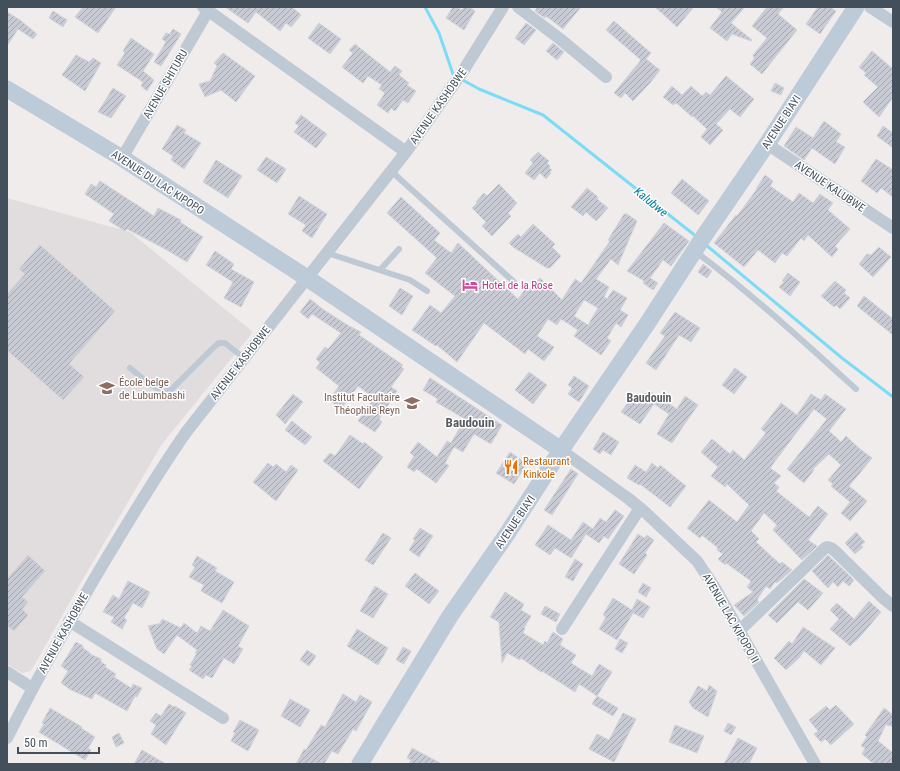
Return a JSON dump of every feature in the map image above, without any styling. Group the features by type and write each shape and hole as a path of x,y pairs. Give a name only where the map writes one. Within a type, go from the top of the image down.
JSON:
{"street":[{"name":"AVENUE KASHOBWE","path":"7,738 32,688 69,621 167,459 187,431 406,152 460,76 503,7"},
{"path":"518,7 606,77"},
{"name":"AVENUE BIAYI","path":"360,764 447,622 508,534 562,450 648,324 699,243 767,144 856,7"},
{"path":"870,7 893,22"},
{"path":"205,9 406,152"},
{"name":"AVENUE SHITURU","path":"122,158 205,9"},
{"name":"AVENUE DU LAC KIPOPO","path":"7,89 122,158 307,278 562,450"},
{"name":"AVENUE KALUBWE","path":"767,144 893,228"},
{"name":"AVENUE LAC KIPOPO II","path":"562,450 640,508 697,561 715,588 815,764"},
{"path":"562,630 640,508"},
{"path":"739,631 825,548 828,547 835,551 893,606"},
{"path":"69,621 223,718"},
{"path":"7,672 32,688"}],"lane":[{"path":"391,171 514,282"},
{"path":"699,243 717,268 771,313 856,389"},
{"path":"380,270 399,249"},
{"path":"327,253 410,280 427,291"},
{"path":"130,368 148,383 164,392 170,390 219,343 225,342 244,358"}],"shaded area":[{"name":"École belge de Lubumbashi","path":"7,198 130,232 253,332 162,444 31,671 22,673 7,664"}],"building":[{"path":"83,7 116,7 98,33 75,17"},
{"path":"225,7 292,7 301,15 291,27 286,23 280,31 256,12 248,23"},
{"path":"453,7 462,10 464,7 469,7 475,11 464,30 446,18"},
{"path":"536,7 581,7 563,29 546,16 545,18 535,11 537,8"},
{"path":"655,7 694,7 677,27"},
{"path":"716,7 745,7 731,23 752,40 751,41 732,34 727,41 710,28 722,12"},
{"path":"767,7 784,7 778,14 797,30 762,74 750,64 754,59 753,55 767,38 752,26"},
{"path":"818,7 830,7 836,11 820,34 806,24"},
{"path":"53,11 67,20 63,27 49,18"},
{"path":"7,12 20,20 37,34 33,39 18,29 7,46"},
{"path":"614,21 651,53 646,59 660,70 633,101 625,93 621,98 614,93 641,60 606,30"},
{"path":"319,23 341,39 330,54 308,38"},
{"path":"526,23 536,30 524,45 515,38"},
{"path":"173,29 181,34 161,66 154,62 166,42 162,39 166,33 170,34"},
{"path":"131,38 154,54 143,71 154,80 147,91 141,86 143,82 117,65 125,53 123,51"},
{"path":"553,43 564,52 557,60 546,51"},
{"path":"355,44 390,72 395,66 402,71 399,75 409,83 407,85 416,91 408,103 403,100 395,111 391,108 388,113 377,105 385,93 379,89 382,85 368,76 363,83 342,67 353,53 349,50"},
{"path":"872,51 893,69 893,97 879,117 863,102 878,87 864,75 866,73 859,67"},
{"path":"223,53 255,76 236,102 221,90 205,97 199,84 210,81 217,66 214,63"},
{"path":"76,55 89,62 93,58 101,63 85,91 62,75"},
{"path":"726,76 754,99 740,117 730,109 716,124 723,130 710,145 701,137 707,129 676,103 673,105 663,97 672,86 682,95 691,86 702,96 706,92 710,95"},
{"path":"775,83 784,88 781,95 771,91"},
{"path":"113,88 126,96 111,118 98,112"},
{"path":"301,115 327,134 316,148 294,132 299,126 295,123"},
{"path":"824,121 841,134 836,142 845,147 835,164 812,148 804,160 784,146 796,127 813,138"},
{"path":"177,125 186,130 184,133 201,143 184,169 171,160 173,156 162,149"},
{"path":"883,126 893,133 893,148 877,136"},
{"path":"538,152 549,161 547,163 550,166 549,168 552,170 546,179 540,173 534,180 525,173 533,163 530,160"},
{"path":"266,157 286,169 277,183 257,170"},
{"path":"876,159 893,170 893,197 881,188 877,193 861,181"},
{"path":"216,160 242,176 228,198 203,182"},
{"path":"765,175 773,181 770,186 793,202 799,193 813,203 820,194 833,203 828,210 850,229 835,246 838,249 832,257 808,235 804,241 801,238 787,256 782,253 775,263 758,250 744,267 714,243 736,215 737,216 757,189"},
{"path":"682,179 709,201 698,215 671,193"},
{"path":"100,181 154,216 158,208 181,220 180,222 203,237 187,262 127,229 125,231 109,221 114,214 85,194 91,184 96,187"},
{"path":"499,184 517,203 508,213 511,216 492,236 482,226 486,222 472,208 484,193 487,196"},
{"path":"587,188 608,208 596,221 586,212 583,216 571,207"},
{"path":"299,196 327,214 312,238 302,231 306,225 288,214"},
{"path":"401,197 440,233 434,240 451,253 458,243 518,299 526,288 528,290 540,278 562,300 575,279 581,283 610,241 608,240 624,214 627,214 637,221 618,265 611,259 596,279 609,287 604,297 607,299 613,290 627,298 620,310 628,315 621,327 616,323 607,338 611,341 601,355 574,336 578,330 561,319 557,325 548,319 537,336 554,347 544,361 528,349 525,354 484,323 457,362 437,345 436,346 412,330 430,305 441,313 455,296 425,273 437,258 387,213","holes":["584,300 598,308 588,325 574,316"]},
{"path":"664,223 689,241 671,266 663,260 650,278 658,283 653,290 643,283 644,281 627,271"},
{"path":"533,224 555,244 552,247 561,256 550,268 547,268 509,243 518,234 521,237"},
{"path":"40,245 115,311 69,364 84,377 63,400 7,350 7,294 25,274 19,269"},
{"path":"879,247 891,257 873,277 859,264 867,254 871,255"},
{"path":"215,251 234,264 231,269 254,282 241,307 224,298 233,282 206,265"},
{"path":"703,264 712,271 707,278 698,272"},
{"path":"788,273 800,282 790,296 779,287 784,282 782,281"},
{"path":"835,281 846,290 844,293 850,298 840,309 836,305 834,307 821,296"},
{"path":"400,288 413,296 402,315 389,306"},
{"path":"864,296 893,319 893,335 857,306"},
{"path":"310,299 324,310 361,332 359,335 403,365 401,367 404,369 391,387 397,391 379,419 382,422 375,432 358,421 374,398 358,386 341,409 329,400 339,386 316,368 320,363 316,359 325,347 328,349 341,333 312,314 308,319 300,312"},
{"path":"675,312 700,328 691,342 679,335 656,370 646,363 665,336 660,333"},
{"path":"735,368 747,377 734,394 722,385"},
{"path":"529,372 547,385 533,404 515,390"},
{"path":"574,376 589,386 579,402 568,394 572,388 568,385"},
{"path":"430,378 502,425 491,444 474,434 463,452 454,447 445,463 449,466 436,483 417,469 414,472 407,467 414,456 410,453 418,442 437,457 447,441 451,443 465,419 436,402 438,399 423,390"},
{"path":"650,391 677,409 685,396 698,405 672,443 657,434 669,414 654,404 640,424 621,412 630,400 637,404 644,393 648,395"},
{"path":"293,394 303,402 285,424 276,415"},
{"path":"811,394 821,400 825,394 846,409 829,431 841,442 846,436 872,458 849,486 867,501 850,521 841,513 850,502 831,486 833,484 828,480 841,465 829,454 813,469 814,470 804,483 787,469 827,419 814,409 770,468 781,476 774,483 779,487 776,491 809,517 818,506 828,514 808,540 817,546 802,560 773,530 777,525 764,513 751,531 759,539 756,542 780,564 782,562 792,570 777,583 775,582 770,589 766,586 757,600 759,602 744,616 734,605 753,592 747,587 751,581 718,559 723,554 717,550 718,548 702,535 700,538 687,528 709,500 737,522 749,505 727,484 725,487 711,476 718,467 701,452 712,439 730,454 733,450 744,460 766,433 761,429 781,403 797,415"},
{"path":"292,421 312,437 305,445 285,430"},
{"path":"603,432 619,442 611,455 603,450 600,454 593,449"},
{"path":"350,435 363,444 364,442 383,457 359,489 323,461 330,453 335,456"},
{"path":"510,452 527,464 514,484 496,473"},
{"path":"268,463 273,467 276,464 286,472 291,465 298,470 276,501 253,482"},
{"path":"652,463 658,468 660,465 686,486 670,507 640,484 639,485 627,478 635,465 646,472"},
{"path":"571,469 578,474 552,515 544,510"},
{"path":"615,510 624,516 608,539 604,536 599,543 586,534 571,558 555,548 550,555 535,545 548,525 571,540 583,522 593,529 600,518 606,522"},
{"path":"420,528 433,536 419,557 409,550 415,540 413,539"},
{"path":"856,532 865,542 861,545 863,547 855,554 845,543"},
{"path":"383,533 391,538 373,565 365,560"},
{"path":"638,534 644,538 647,535 654,540 645,553 647,555 634,574 619,564"},
{"path":"28,555 45,571 22,597 28,602 22,609 28,615 14,631 7,625 7,579"},
{"path":"828,555 854,580 849,586 843,581 838,587 833,582 828,588 812,571"},
{"path":"197,556 217,568 215,571 234,582 222,603 201,591 204,585 189,577 195,567 192,565"},
{"path":"575,559 583,564 573,581 565,577"},
{"path":"415,573 439,591 429,604 405,586"},
{"path":"804,579 823,593 808,610 798,602 777,623 768,615"},
{"path":"128,581 150,592 142,608 133,603 124,618 127,620 122,629 111,622 114,617 103,612 113,595 119,599"},
{"path":"643,583 651,588 646,597 638,592"},
{"path":"375,586 388,594 373,618 360,611"},
{"path":"505,592 524,604 521,610 531,616 524,628 523,633 543,645 545,641 547,643 553,632 563,639 560,645 576,655 571,663 592,676 599,664 612,672 597,696 579,684 575,692 521,658 520,660 507,653 502,663 499,622 490,617"},
{"path":"613,598 632,610 637,599 650,607 643,618 633,613 617,640 599,629 606,617 603,615"},
{"path":"869,601 881,612 859,638 850,646 830,629 839,619 830,610 837,603 854,619"},
{"path":"545,606 560,614 556,622 541,614"},
{"path":"223,610 249,626 238,646 243,649 234,664 224,658 212,678 206,675 203,679 189,670 192,666 190,665 197,653 195,653 197,650 177,635 164,654 157,649 148,626 162,623 160,623 162,619 181,628 184,623 197,633 201,626 210,631"},
{"path":"803,627 835,648 821,665 804,651 786,670 774,658 789,641 792,644"},
{"path":"357,629 388,648 378,665 347,646"},
{"path":"620,639 628,643 622,653 615,649"},
{"path":"76,642 83,646 83,648 90,654 101,659 101,662 106,665 105,667 116,674 114,677 131,688 133,684 142,688 137,697 135,696 127,711 95,693 92,699 71,690 61,683 68,671 61,666"},
{"path":"403,647 411,651 404,664 396,660"},
{"path":"307,650 316,656 309,666 300,660"},
{"path":"709,685 717,691 708,717 693,708 689,702 698,686 707,691"},
{"path":"343,694 356,702 360,695 372,702 356,731 353,729 338,754 332,751 324,764 296,764 304,749 306,750 321,725 325,727"},
{"path":"597,696 618,708 613,716 592,704"},
{"path":"290,699 310,710 300,727 281,716"},
{"path":"169,704 186,713 166,745 151,734 156,725 150,721 156,713 161,716"},
{"path":"836,705 854,724 831,745 825,739 821,742 814,734 818,731 809,720 826,706 830,710"},
{"path":"50,708 82,727 81,728 95,737 88,748 91,750 85,760 39,732 44,724 42,723"},
{"path":"884,708 893,715 893,727 886,724 878,741 893,753 893,764 874,764 862,754 865,748 861,746 867,737 865,735"},
{"path":"623,713 636,719 614,762 589,749 597,734 609,740"},
{"path":"240,720 259,730 248,751 231,741 235,733 233,732"},
{"path":"728,723 736,727 731,735 724,731"},
{"path":"675,725 704,736 697,753 669,742"},
{"path":"119,733 124,743 116,747 112,737"},
{"path":"738,738 757,748 749,764 724,764"},
{"path":"412,748 442,764 409,764 411,760 407,758"},
{"path":"142,750 166,764 134,764"}],"waterway":[{"name":"Kalubwe","path":"425,7 439,33 453,74 456,76"},
{"name":"Kalubwe","path":"461,79 479,89 543,115 697,237"},
{"name":"Kalubwe","path":"706,245 842,358 893,397"}],"place":[{"name":"Hotel de la Rose","path":"470,285"},
{"name":"École belge de Lubumbashi","path":"107,388"},
{"name":"Institut Facultaire Théophile Reyn","path":"412,403"},
{"name":"Restaurant Kinkole","path":"511,467"}],"district":[{"name":"Baudouin","path":"649,398"},
{"name":"Baudouin","path":"470,422"}]}
